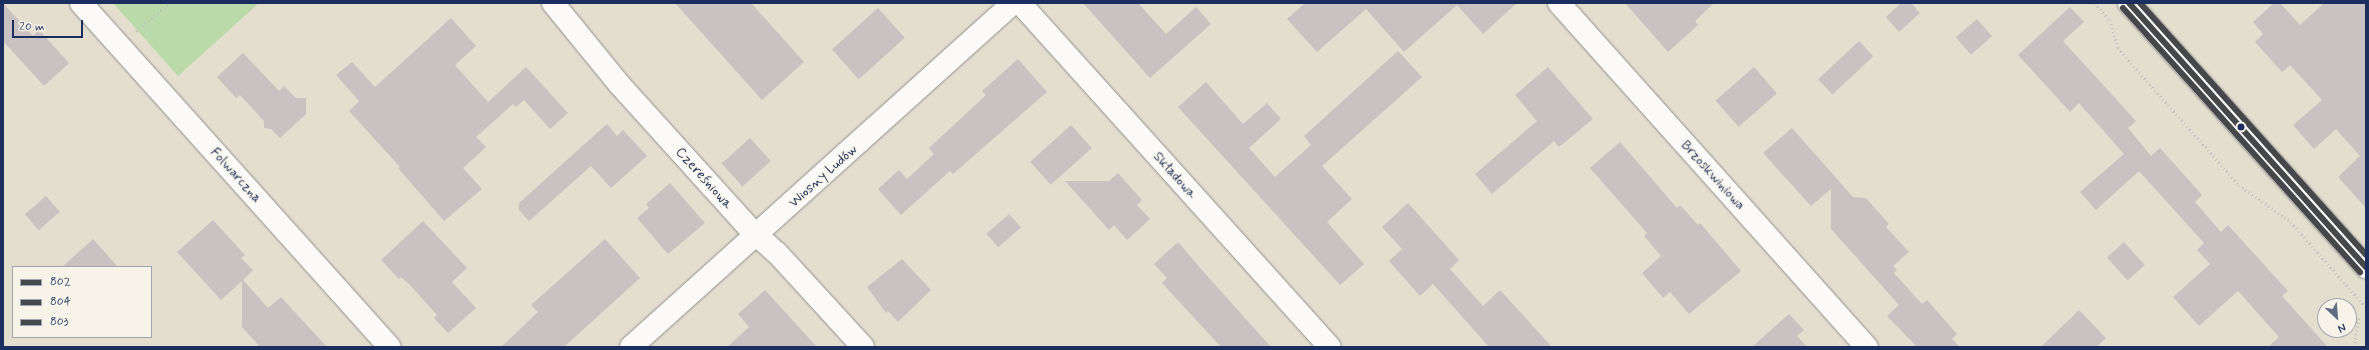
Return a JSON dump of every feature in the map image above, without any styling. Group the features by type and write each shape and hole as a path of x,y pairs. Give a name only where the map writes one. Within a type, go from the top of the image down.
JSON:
{"street":[{"name":"Folwarczna","path":"81,3 390,347"},
{"name":"Czereśniowa","path":"553,3 619,84 757,235 863,347"},
{"name":"Wiosny Ludów","path":"631,347 1013,3"},
{"name":"Składowa","path":"1020,3 1330,347"},
{"name":"Brzoskwiniowa","path":"1558,3 1867,347"},
{"path":"2129,3 2366,267"}],"path":[{"path":"133,34 170,3"},
{"path":"2095,3 2110,20 2118,48 2234,179 2291,222 2366,307"},
{"path":"2354,347 2359,317"}],"green space":[{"path":"113,3 259,3 178,76"}],"building":[{"path":"3,3 33,36 39,30 69,63 44,86 3,41"},
{"path":"675,3 751,3 804,62 762,100"},
{"path":"1083,3 1138,3 1166,34 1196,7 1211,24 1150,78"},
{"path":"1305,3 1517,3 1483,34 1457,5 1404,52 1366,9 1317,52 1287,19"},
{"path":"1625,3 1714,3 1695,21 1698,25 1668,52"},
{"path":"1901,3 1911,3 1920,13 1899,32 1886,17"},
{"path":"2274,3 2280,3 2300,25 2324,3 2366,3 2366,208 2338,177 2360,156 2336,129 2314,149 2293,125 2322,100 2290,65 2282,72 2255,42 2263,34 2253,22"},
{"path":"2070,7 2084,22 2063,41 2136,121 2128,128 2151,156 2160,148 2202,195 2195,202 2221,232 2228,225 2288,291 2282,296 2317,335 2317,338 2320,338 2328,347 2268,347 2279,337 2238,291 2199,326 2173,297 2210,264 2197,250 2204,243 2139,171 2096,210 2080,192 2124,154 2079,103 2070,112 2018,55"},
{"path":"878,8 905,38 859,79 832,49"},
{"path":"451,18 476,46 455,65 488,102 526,67 568,113 550,129 524,100 516,107 513,104 476,137 486,147 463,168 482,189 444,221 398,168 400,167 349,111 359,101 336,75 352,62 375,87"},
{"path":"1977,19 1992,36 1971,55 1956,37"},
{"path":"1859,41 1873,56 1832,95 1818,79"},
{"path":"1398,51 1422,77 1322,166 1352,199 1327,222 1364,264 1340,285 1178,107 1206,82 1243,124 1267,103 1281,119 1249,148 1275,177 1311,145 1304,136"},
{"path":"243,53 279,91 284,86 296,98 306,98 306,114 280,138 271,129 264,128 264,121 240,95 236,98 217,77"},
{"path":"1018,59 1047,92 953,174 950,171 901,215 878,189 899,170 907,179 934,154 929,148 986,95 982,91"},
{"path":"1548,67 1593,119 1559,147 1554,141 1492,194 1475,174 1537,121 1515,95"},
{"path":"1754,67 1777,93 1738,127 1716,100"},
{"path":"607,124 617,136 623,130 647,156 611,188 591,166 529,221 519,210 519,203"},
{"path":"1071,125 1092,148 1051,185 1030,162"},
{"path":"1792,128 1853,197 1866,198 1889,224 1886,227 1909,252 1893,266 1897,270 1894,273 1922,304 1927,300 1957,334 1952,339 1960,347 1917,347 1887,316 1899,305 1831,229 1831,189 1811,206 1763,153"},
{"path":"750,138 771,161 743,186 722,163"},
{"path":"1620,142 1677,208 1680,205 1698,225 1700,223 1741,271 1689,314 1670,292 1663,298 1642,273 1661,256 1644,236 1647,233 1590,168"},
{"path":"1118,173 1142,200 1137,205 1150,219 1127,240 1114,225 1109,230 1065,181 1109,181"},
{"path":"670,183 705,223 668,254 637,218 649,208 646,204"},
{"path":"46,196 60,212 39,230 25,214"},
{"path":"1408,203 1459,260 1450,269 1483,306 1500,290 1552,347 1489,347 1433,284 1420,296 1389,261 1402,249 1382,227"},
{"path":"1009,214 1021,228 998,247 986,234"},
{"path":"213,220 245,255 241,258 253,270 243,280 268,308 281,297 327,347 260,347 242,327 242,281 221,300 177,252"},
{"path":"423,221 467,268 452,282 476,308 448,333 434,318 437,315 409,284 401,277 399,279 381,260"},
{"path":"93,239 117,266 63,266"},
{"path":"605,239 640,278 564,347 501,347 538,312 531,305"},
{"path":"1178,242 1271,347 1221,347 1162,283 1167,278 1154,264"},
{"path":"2124,242 2145,265 2128,280 2107,257"},
{"path":"902,259 931,290 898,322 888,311 886,313 867,287"},
{"path":"765,290 817,347 727,347 749,327 738,314"},
{"path":"2079,310 2106,338 2096,347 2041,347"},
{"path":"1789,314 1804,330 1797,336 1807,347 1752,347"}],"transit line":[{"name":"802","path":"2129,3 2366,267"},
{"name":"803","path":"2140,3 2366,255"},
{"name":"804","path":"2123,8 2360,272"}]}
